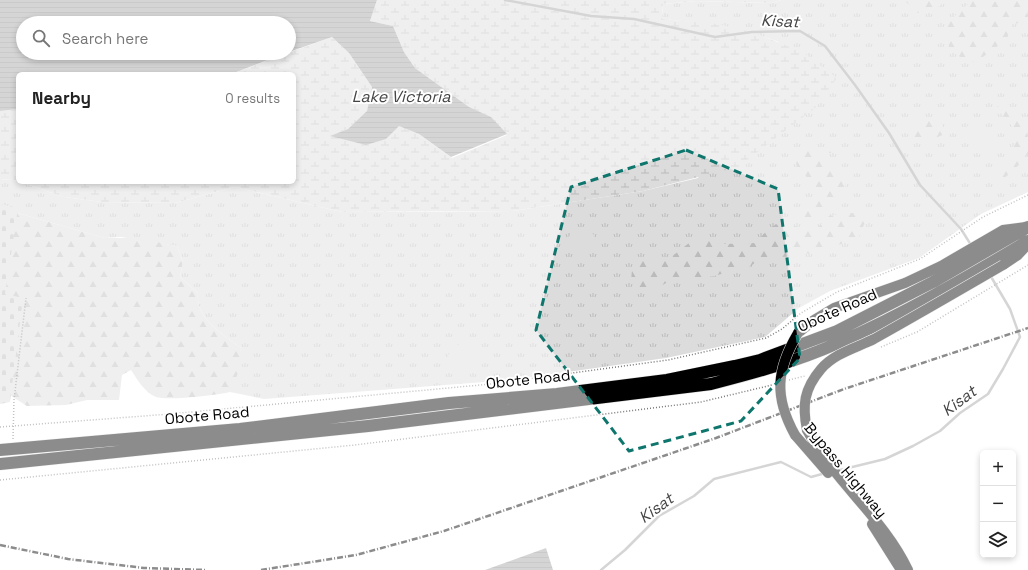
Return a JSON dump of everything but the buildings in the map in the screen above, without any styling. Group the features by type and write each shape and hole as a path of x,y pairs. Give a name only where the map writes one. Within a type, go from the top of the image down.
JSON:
{"highway":[{"name":"Obote Road","path":"0,450 240,429 449,403 557,394 667,380 735,366 760,360 837,331 933,282 1028,227"},
{"name":"Obote Road","path":"0,464 368,426 711,384 752,373 838,343 932,296 1028,240"}],"main road":[{"name":"Bypass Highway","path":"901,570 874,527 796,435 788,422 782,405 780,389 781,370 789,349 798,333 814,320 834,308 869,297 941,266 1003,230 1028,227"},
{"name":"Bypass Highway","path":"908,570 888,535 816,447 807,430 804,418 803,412 805,394 822,368 838,355 872,340 1003,265 1018,256 1028,244"}],"path":[{"path":"0,427 170,414 491,384 668,360 766,338 782,329 801,313 837,292 920,259 983,217 1028,195"},
{"path":"990,287 1028,265"},
{"path":"13,449 14,400 26,298"}],"highlighted area":[{"path":"686,150 778,189 800,358 741,421 629,451 536,330 571,187"}],"green space":[{"path":"377,0 781,0 772,3 696,1 663,4 662,19 717,24 752,32 801,51 837,78 815,108 738,167 643,191 513,211 342,212 235,187 175,203 102,202 64,197 26,184 296,184 296,72 236,72 269,60 296,60 296,50 332,37 349,53 372,87 367,112 348,129 331,136 386,139 399,125 419,134 452,158 507,135 415,68 404,52 393,26 370,21"},
{"path":"781,0 1028,0 1028,192 981,214 919,258 830,291 799,308 765,337 666,358 511,380 264,399 230,392 241,348 212,325 201,311 198,302 198,293 180,277 183,262 177,246 121,237 105,238 0,208 0,180 11,179 16,181 16,184 26,184 64,197 102,202 175,203 235,187 342,212 434,212 513,211 643,191 698,178 779,42 721,26 662,19 663,4 696,1 772,3"},
{"path":"904,0 946,0 938,7 918,13"},
{"path":"974,0 992,0 1000,4 1016,1 1027,2 1028,22 1012,24 1007,39 983,57 969,64 949,48 946,27 959,11"},
{"path":"1003,102 1017,112 1025,123 1028,136 1028,154 1015,169 1005,177 994,182 987,182 985,179 999,171 1007,164 1016,139 1014,130 1008,120 996,109 999,104"},
{"path":"16,109 16,180 11,179 0,180 0,111"},
{"path":"918,118 940,119 945,134 923,143 913,137 913,122"},
{"path":"968,125 979,127 990,134 997,145 996,157 979,154 973,150 966,129"},
{"path":"833,143 837,153 828,153 822,157 843,174 846,184 844,191 840,198 821,215 807,220 798,220 803,209 819,192 816,186 797,167 796,155 809,146 818,154 825,146"},
{"path":"785,184 790,185 795,194 779,204 768,202 767,192"},
{"path":"0,204 18,208 5,294 23,298 10,402 0,404"},
{"path":"0,208 105,238 135,238 177,246 183,262 180,277 198,293 198,302 201,311 212,325 241,348 238,373 230,392 181,398 156,397 145,389 131,370 122,375 119,400 87,400 66,405 27,406 5,392"},
{"path":"857,213 867,217 859,237 828,249 796,256 762,258 746,269 735,270 714,276 690,278 666,283 654,290 642,291 631,282 632,269 638,259 660,261 675,254 689,243 706,240 725,244 756,243 767,231 778,224 789,224 805,231 817,228 829,216"},
{"path":"585,229 592,232 594,235 592,247 586,251 575,249 570,245 567,239 574,230"},
{"path":"467,340 478,343 484,354 480,361 474,366 459,369 450,362 448,355 459,344"}],"water":[{"name":"Lake Victoria","path":"0,0 377,0 370,21 393,26 404,52 415,68 469,107 491,117 507,134 451,157 419,134 399,126 386,139 366,145 330,136 348,129 367,111 372,87 349,53 332,37 296,50 296,16 16,16 16,60 268,60 236,72 16,72 16,109 0,111"},
{"path":"546,548 553,570 485,570"}],"waterway":[{"name":"Kisat","path":"505,0 591,16 634,19 715,37 752,32 800,31 825,46 889,133 920,185 961,229 971,245"},
{"name":"Kisat","path":"840,470 885,459 913,446 940,431 960,413 988,394 1020,337 1010,309 990,275"},
{"name":"Kisat","path":"601,570 625,550 659,516 694,496 714,479 781,462 811,477 822,474"}],"railway":[{"path":"261,570 356,555 444,531 716,438 844,389 1028,328"},
{"path":"0,545 68,559 144,568 206,570"}]}
